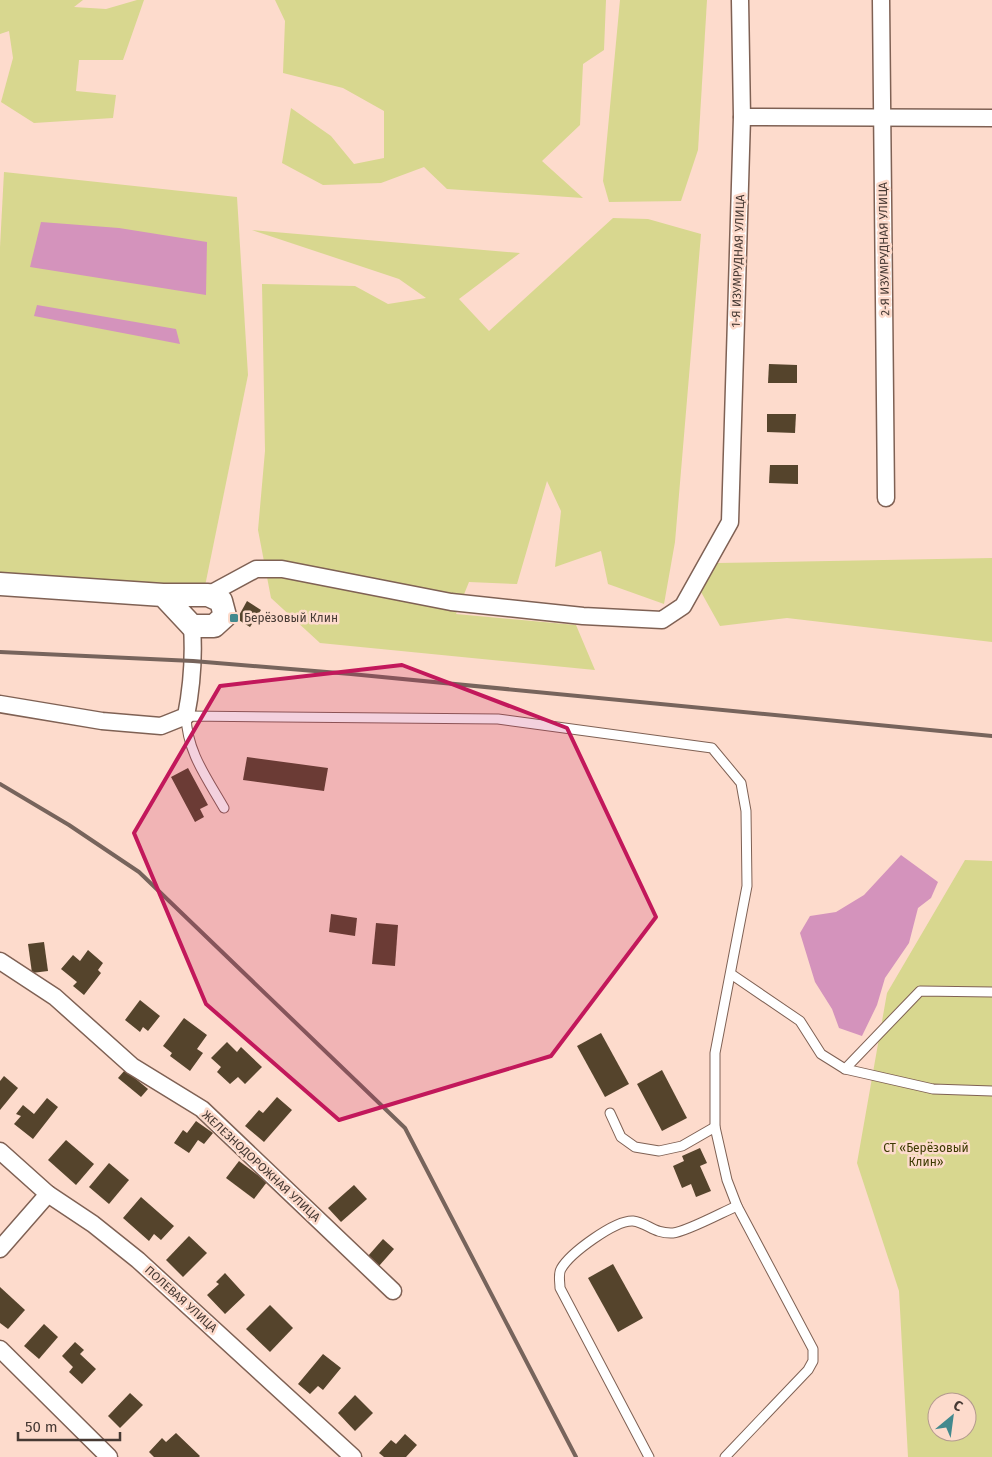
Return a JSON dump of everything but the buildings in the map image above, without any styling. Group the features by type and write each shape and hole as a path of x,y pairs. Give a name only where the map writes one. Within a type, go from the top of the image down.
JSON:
{"street":[{"name":"1-Я ИЗУМРУДНАЯ УЛИЦА","path":"208,595 256,569 282,569 451,602 583,616 662,620 683,606 730,522 742,117 740,0"},
{"name":"2-Я ИЗУМРУДНАЯ УЛИЦА","path":"882,0 886,498"},
{"path":"742,117 992,118"},
{"path":"0,584 163,595 208,595 221,601 225,616 214,626 192,626"},
{"path":"0,704 102,721 162,726 186,716 193,661 192,626 163,595"},
{"name":"ЖЕЛЕЗНОДОРОЖНАЯ УЛИЦА","path":"0,962 55,997 132,1066 202,1110 393,1291"},
{"name":"ПОЛЕВАЯ УЛИЦА","path":"0,1151 48,1194 93,1224 138,1260 353,1457"},
{"path":"0,1249 48,1194"},
{"path":"0,1349 110,1457"}],"lane":[{"path":"224,808 194,756 186,732 186,716 498,719 712,748 740,783 746,811 746,886 715,1053 715,1127 727,1180 737,1206 813,1349 813,1360 808,1370 725,1457"},
{"path":"731,974 800,1021 821,1054 845,1069 933,1089 992,1091"},
{"path":"845,1069 920,991 992,992"},
{"path":"610,1113 621,1137 635,1147 660,1151 682,1146 715,1127"},
{"path":"649,1457 560,1288 559,1271 568,1259 601,1234 621,1223 633,1221 658,1232 675,1233 737,1206"}],"highlighted area":[{"path":"402,665 567,728 656,917 551,1056 339,1120 206,1004 134,833 220,686"}],"green space":[{"path":"0,0 83,0 74,7 106,9 137,0 144,0 123,60 79,60 76,91 116,95 113,118 34,123 1,102 13,58 9,31 0,34"},
{"path":"275,0 606,0 604,50 583,64 580,125 542,161 583,198 447,189 424,167 381,183 323,185 282,163 291,108 331,136 354,164 384,158 384,111 343,88 283,73 285,21"},
{"path":"620,0 707,0 698,150 681,201 609,202 603,181"},
{"path":"4,172 237,197 248,375 204,591 0,572 0,247"},
{"path":"613,218 648,219 701,234 675,542 664,604 608,584 601,551 555,567 561,511 547,481 517,584 469,582 456,614 576,625 595,670 320,643 271,598 258,530 265,451 262,284 355,286 388,304 426,298 399,279 252,230 520,253 459,299 489,331"},
{"path":"992,558 992,642 787,618 720,626 696,583 717,563"},
{"name":"СТ «Берёзовый Клин»","path":"965,860 992,861 992,1457 908,1457 899,1291 857,1163 887,993"}],"shaded area":[{"path":"41,222 119,228 207,242 206,295 30,267"},
{"path":"37,305 176,329 180,344 34,316"},
{"path":"901,855 938,882 931,898 918,908 909,943 885,978 877,1005 862,1036 839,1028 832,1009 815,982 800,933 810,916 836,912 864,895"}],"railway":[{"path":"0,652 193,661 351,674 992,736"},
{"path":"0,784 69,825 139,872 405,1128 576,1457"}],"place":[{"name":"Берёзовый Клин","path":"234,618"}]}
